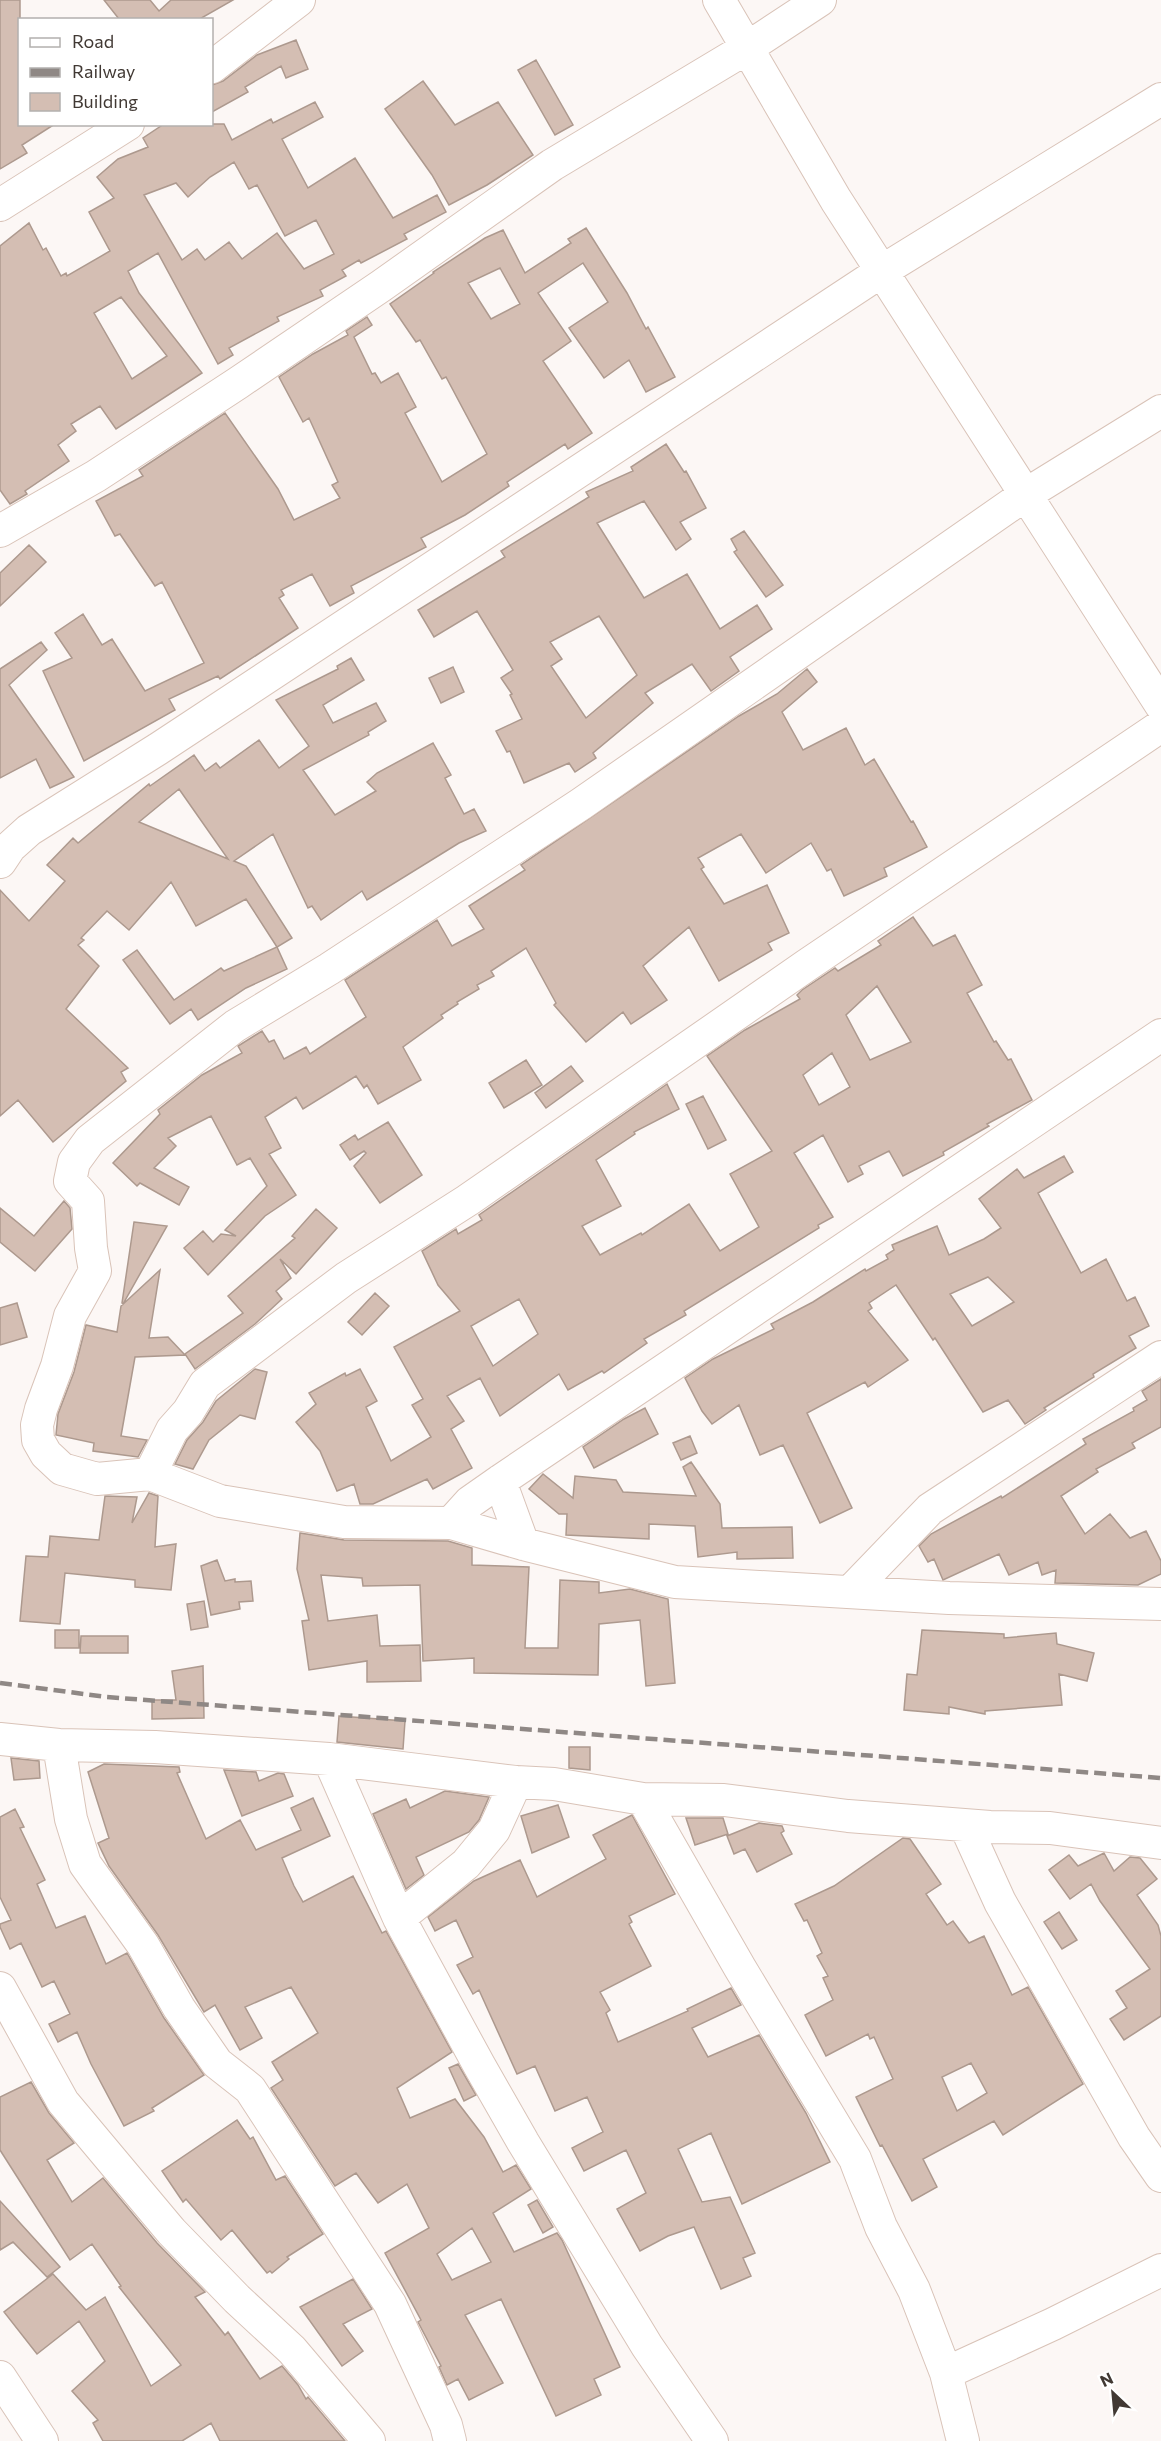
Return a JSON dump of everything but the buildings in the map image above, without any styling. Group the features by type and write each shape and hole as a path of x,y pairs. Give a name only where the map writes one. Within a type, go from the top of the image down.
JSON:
{"street":[{"path":"213,66 299,0"},
{"path":"719,0 836,200 1161,705"},
{"path":"0,531 96,476 238,383 372,293 552,165 747,48 820,0"},
{"path":"0,862 10,847 29,830 168,743 882,271 1161,99"},
{"path":"0,205 125,126"},
{"path":"1161,411 1025,495 581,804 330,969 235,1026 90,1140 74,1162 70,1181 88,1201 95,1271 69,1316 57,1366 40,1409 37,1425 38,1440 45,1454 62,1469 97,1479 150,1474 220,1502 344,1522 451,1523 523,1544 675,1582 949,1598 1161,1604"},
{"path":"150,1474 172,1430 188,1412 205,1384 346,1278 468,1200 817,958 1161,726"},
{"path":"451,1523 470,1502 500,1481 1161,1035"},
{"path":"850,1592 930,1509 1161,1357"},
{"path":"500,1481 523,1544"},
{"path":"0,1739 59,1745 155,1747 329,1759 516,1782 554,1784 643,1799 724,1800 848,1816 965,1825 1050,1828 1161,1843"},
{"path":"59,1745 71,1819 85,1864 143,1945 179,2008 217,2063 250,2089 390,2304 446,2425 450,2441"},
{"path":"329,1759 399,1917 523,2142 647,2346 712,2441"},
{"path":"399,1917 466,1864 494,1830 516,1782"},
{"path":"643,1799 740,1968 855,2159 881,2227 914,2290 946,2373 963,2441"},
{"path":"965,1825 1000,1902 1134,2137 1161,2176"},
{"path":"0,1988 63,2102 171,2231 237,2299 292,2350 369,2441"},
{"path":"946,2373 1053,2324 1161,2270"},
{"path":"0,2377 42,2441"}],"railway":[{"path":"0,1683 107,1697 1161,1778"}]}
